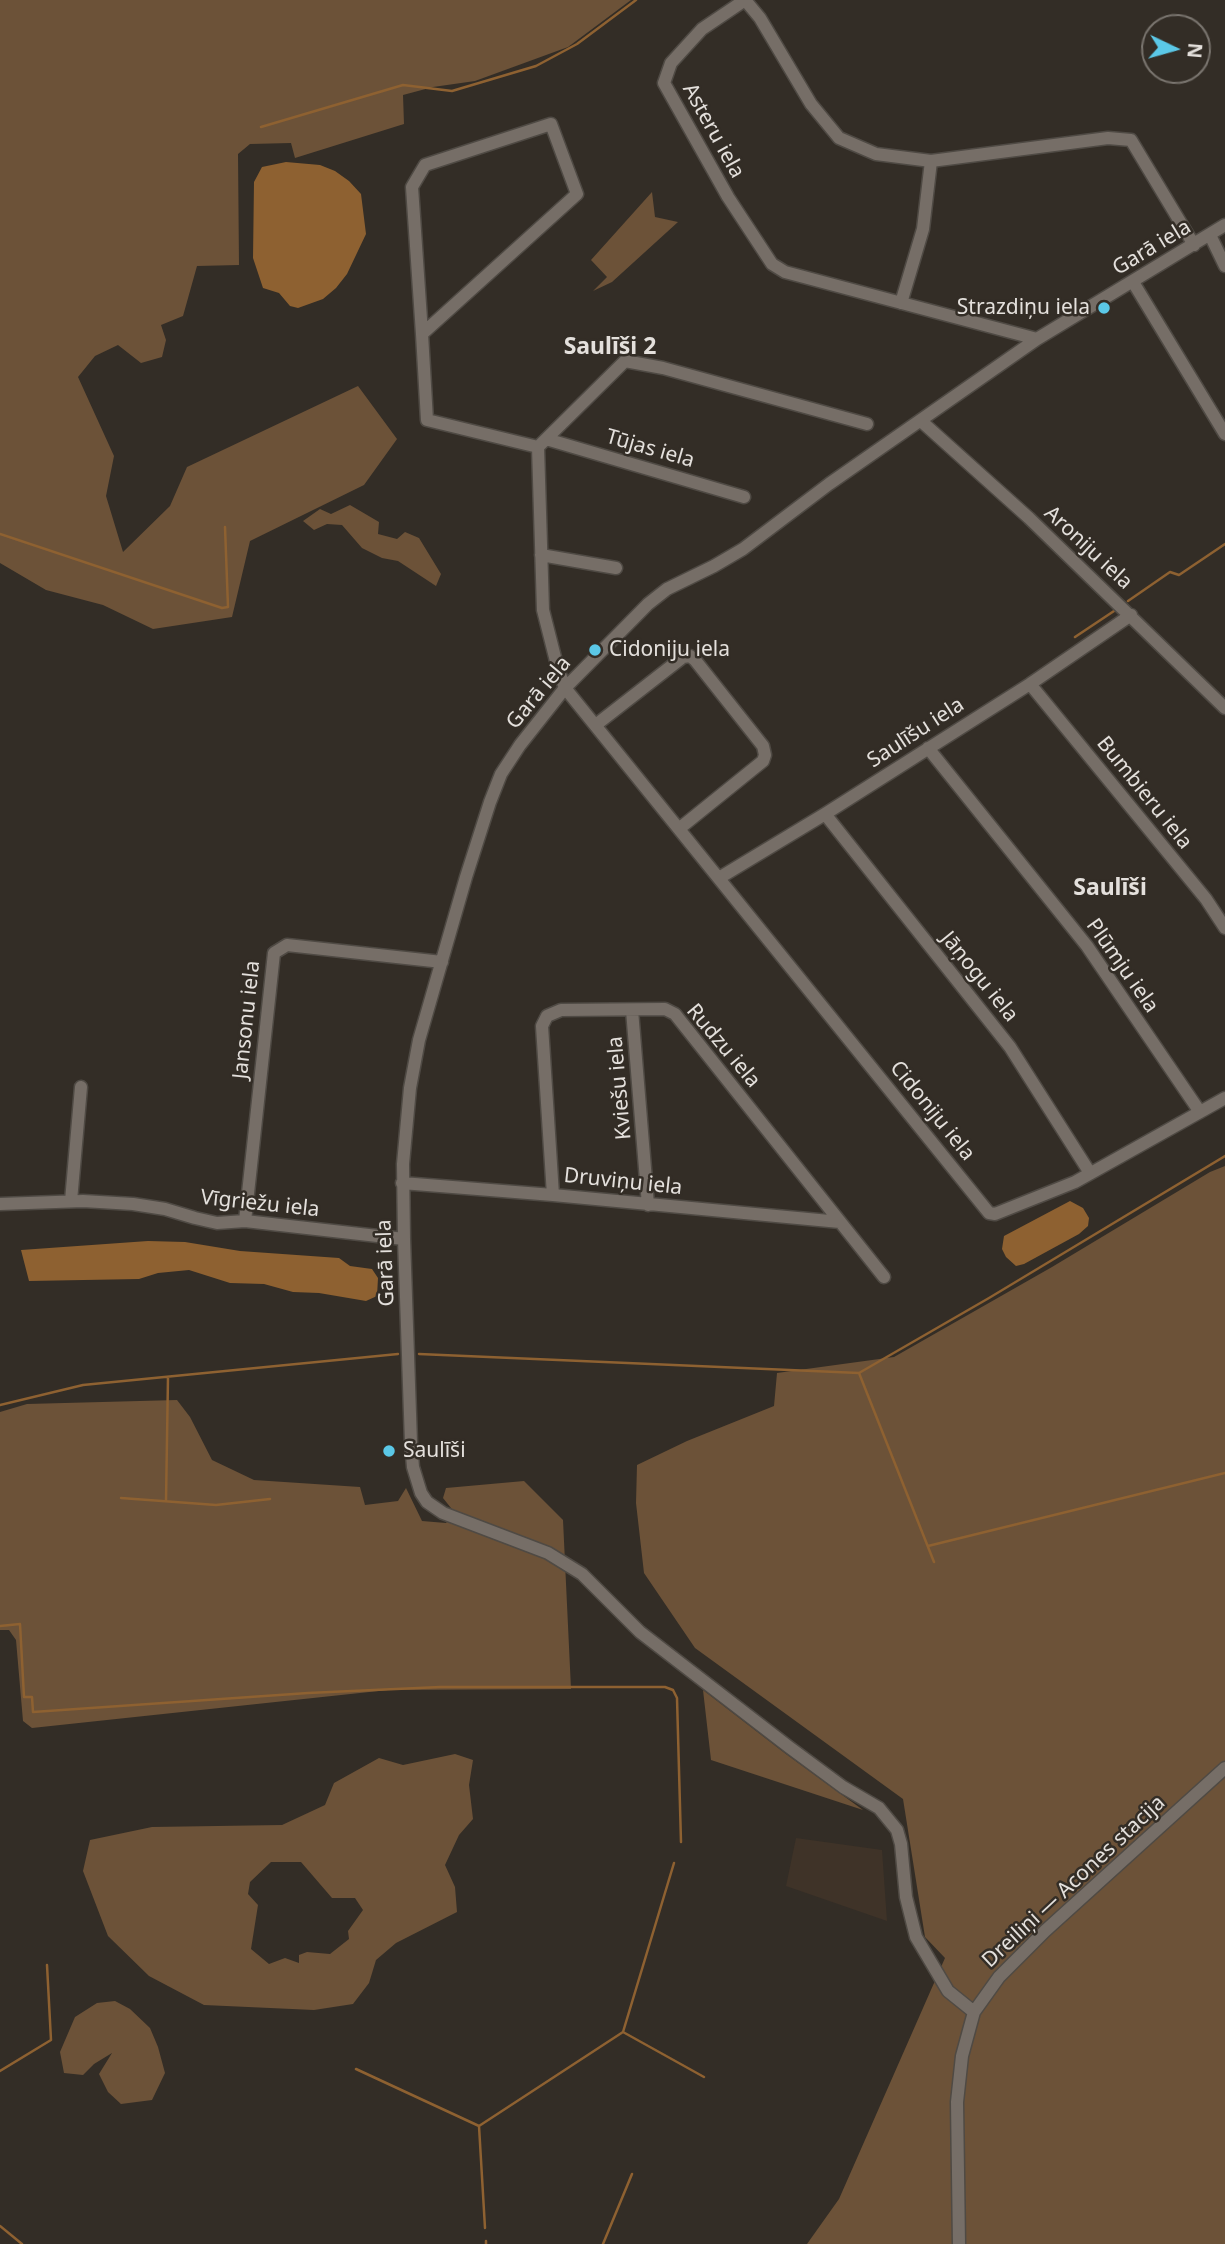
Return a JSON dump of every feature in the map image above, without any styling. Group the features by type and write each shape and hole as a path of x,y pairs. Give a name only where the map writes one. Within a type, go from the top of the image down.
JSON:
{"street":[{"name":"Asteru iela","path":"1037,340 785,272 772,264 728,197 664,83 671,63 702,29 745,0 760,18 811,104 839,138 876,154 931,161 1108,138 1131,140 1194,245"},
{"path":"422,334 577,194 551,124 425,165 412,187 427,420 542,443 625,361 663,368 867,425"},
{"path":"901,303 923,229 931,161"},
{"name":"Garā iela","path":"974,2012 948,1991 916,1937 906,1897 901,1844 897,1830 879,1808 843,1787 799,1755 640,1632 582,1574 548,1553 443,1513 427,1502 421,1493 413,1468 402,1183 410,1088 419,1040 466,877 501,774 565,688 648,604 667,589 743,549 829,484 1037,340 1225,225"},
{"path":"1210,235 1225,266"},
{"path":"1133,282 1225,434"},
{"name":"Aroniju iela","path":"921,421 1029,518 1225,708"},
{"name":"Tūjas iela","path":"542,443 744,497"},
{"name":"Cidoniju iela","path":"542,443 543,610 565,688 597,724 989,1213 995,1214 1075,1182 1225,1098"},
{"path":"541,555 616,568"},
{"name":"Saulīšu iela","path":"719,878 1030,684 1131,615"},
{"path":"597,724 683,657 690,656 704,671 763,746 765,755 763,761 680,828"},
{"name":"Bumbieru iela","path":"1030,684 1206,898 1225,928"},
{"name":"Plūmju iela","path":"928,748 1087,946 1200,1112"},
{"name":"Jāņogu iela","path":"825,814 1010,1047 1090,1173"},
{"name":"Jansonu iela","path":"245,1221 274,953 287,945 442,962"},
{"name":"Rudzu iela","path":"553,1195 542,1026 547,1016 561,1010 665,1009 675,1014 884,1277"},
{"name":"Kviešu iela","path":"632,1010 648,1205"},
{"path":"71,1201 81,1087"},
{"name":"Druviņu iela","path":"402,1183 840,1223"},
{"name":"Vīgriežu iela","path":"0,1205 71,1201 133,1204 165,1209 218,1223 245,1221 404,1239"},
{"name":"Dreiliņi — Acones stacija","path":"959,2244 957,2102 962,2056 974,2012 999,1978 1045,1931 1225,1769"}],"shaded area":[{"path":"0,0 631,0 568,47 475,81 433,87 403,95 404,124 295,158 291,143 250,144 238,154 239,265 197,266 183,316 161,325 166,340 162,357 141,363 118,345 95,356 78,377 114,456 106,496 123,552 170,506 187,467 358,386 397,439 364,485 250,541 232,617 153,629 103,605 46,590 0,563"},
{"path":"286,162 320,165 349,181 361,194 366,234 347,274 336,288 323,299 298,308 290,306 279,293 263,288 253,258 254,182 262,167"},
{"path":"652,192 655,217 678,222 612,282 593,291 607,277 591,260"},
{"path":"350,505 379,522 378,534 397,539 405,532 419,538 441,574 436,586 398,561 382,558 362,548 342,525 327,524 314,530 303,521 320,509 331,514"},
{"path":"1225,1166 1225,2244 807,2244 839,2199 945,1958 925,1937 903,1799 695,1648 644,1573 636,1503 637,1465 687,1441 774,1406 777,1373 894,1357 1052,1267 1210,1172"},
{"path":"1070,1201 1083,1208 1089,1218 1088,1226 1079,1234 1024,1264 1016,1266 1006,1257 1002,1249 1004,1236"},
{"path":"148,1241 185,1242 240,1251 339,1258 350,1266 372,1269 378,1278 377,1296 366,1301 319,1293 293,1292 264,1284 230,1283 189,1270 158,1273 139,1279 29,1281 21,1250"},
{"path":"177,1400 190,1417 212,1460 254,1480 360,1487 365,1505 398,1501 406,1488 422,1521 446,1523 455,1513 443,1498 446,1488 524,1481 563,1520 571,1689 388,1690 32,1728 23,1721 16,1640 9,1630 0,1630 0,1412 27,1404"},
{"path":"703,1690 786,1754 863,1810 711,1760"},
{"path":"455,1754 473,1760 469,1785 473,1819 459,1835 445,1865 455,1887 457,1912 396,1943 376,1960 369,1983 353,2004 314,2010 204,2005 149,1976 108,1936 83,1871 90,1840 152,1827 282,1825 325,1805 334,1783 379,1758 403,1765","holes":["271,1862 301,1862 332,1898 355,1898 363,1910 348,1931 349,1939 330,1954 307,1952 299,1955 299,1963 285,1958 269,1964 251,1949 258,1905 248,1894 250,1882"]},
{"path":"796,1838 882,1850 887,1921 786,1886"},
{"path":"115,2001 130,2009 150,2028 158,2047 165,2073 152,2100 121,2104 108,2092 99,2074 112,2053 94,2064 83,2075 64,2073 60,2052 75,2017 97,2003"}],"waterway":[{"path":"261,127 403,85 452,91 536,66 577,44 636,0"},
{"path":"0,534 222,608 228,607 225,527"},
{"path":"1128,601 1170,572 1179,575 1225,544"},
{"path":"1075,637 1114,611"},
{"path":"419,1354 859,1373 1225,1156"},
{"path":"0,1405 83,1385 398,1354"},
{"path":"859,1373 934,1562"},
{"path":"166,1501 168,1377"},
{"path":"928,1546 1225,1473"},
{"path":"121,1498 216,1505 270,1499"},
{"path":"0,1626 20,1624 24,1697 32,1697 33,1712 308,1693 440,1687 665,1687 673,1690 677,1698 681,1842"},
{"path":"479,2126 623,2032 674,1863"},
{"path":"0,2071 51,2040 47,1965"},
{"path":"623,2032 704,2077"},
{"path":"356,2069 479,2126 485,2228"},
{"path":"603,2244 632,2174"},
{"path":"0,2226 22,2244"}],"place":[{"name":"Strazdiņu iela","path":"1104,308"},
{"name":"Cidoniju iela","path":"595,650"},
{"name":"Saulīši","path":"389,1451"}],"district":[{"name":"Saulīši 2","path":"610,347"},
{"name":"Saulīši","path":"1110,888"}]}
